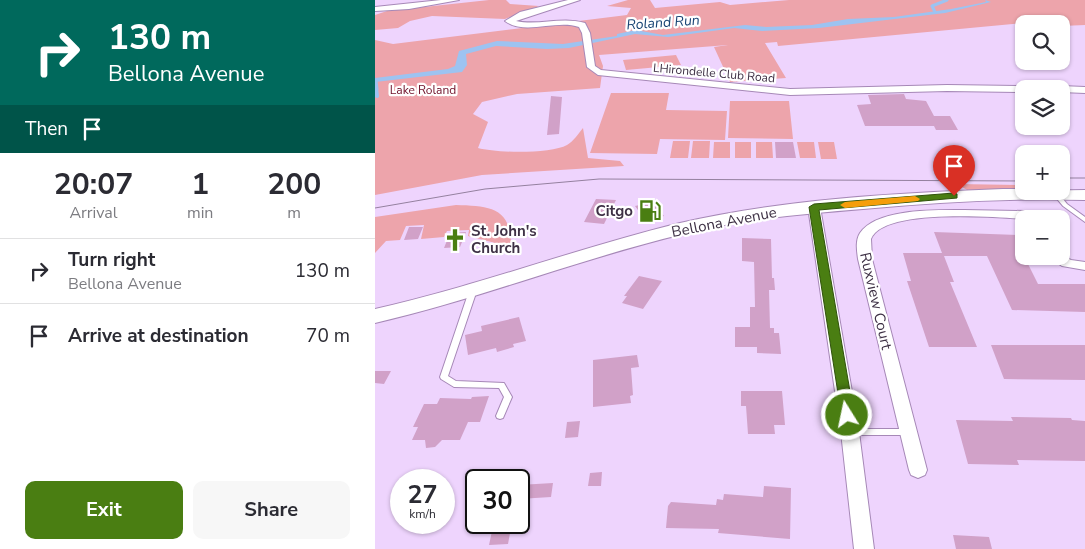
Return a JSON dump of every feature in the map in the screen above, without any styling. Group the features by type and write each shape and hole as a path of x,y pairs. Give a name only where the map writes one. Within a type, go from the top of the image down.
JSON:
{"main road":[{"name":"Bellona Avenue","path":"375,316 472,293 680,229 751,215 814,207 1015,193"},
{"name":"Bellona Avenue","path":"1070,194 1085,195"}],"street":[{"path":"375,9 409,7 455,0"},
{"name":"LHirondelle Club Road","path":"575,0 523,14 509,21 525,24 573,22 582,25 591,67 606,74 736,88 809,92 947,88 1015,89"},
{"path":"1070,89 1085,90"},
{"name":"Ruxview Court","path":"1012,193 1021,210"},
{"path":"814,207 850,432 864,549"},
{"name":"Ruxview Court","path":"918,470 863,246 865,234 872,225 883,220 905,216 1015,217"},
{"path":"1070,264 1085,266"}],"lane":[{"path":"1061,200 1085,220"},
{"path":"472,293 444,377 454,384 501,385 508,397 500,416"},
{"path":"850,432 908,432"}],"green space":[{"path":"489,0 506,0 510,4 539,6 505,19 432,16 410,21 398,28 375,30 375,15 387,11"},
{"name":"Lake Roland","path":"628,0 650,0 655,8 720,2 730,5 789,0 1085,0 1085,25 1070,26 1070,15 1015,15 1015,24 778,46 777,42 765,43 786,78 730,82 714,47 728,45 599,55 603,66 600,88 517,94 482,102 473,114 488,122 478,148 510,152 549,150 569,144 583,128 588,158 620,161 624,166 482,175 375,195 375,40 393,44 627,15 631,8 607,6"},
{"path":"676,55 681,65 626,70 623,60"},
{"path":"611,93 669,93 666,110 727,111 725,140 660,139 657,154 590,153"},
{"path":"730,101 789,101 793,139 728,138"},
{"path":"673,141 690,141 688,158 670,158"},
{"path":"693,141 710,141 709,158 691,158"},
{"path":"714,142 730,142 730,158 713,158"},
{"path":"735,142 751,142 751,158 735,158"},
{"path":"756,142 772,142 773,158 756,158"},
{"path":"797,142 814,142 816,158 800,158"},
{"path":"818,142 834,142 837,159 821,159"},
{"path":"957,184 1015,185 1015,189 967,190"},
{"path":"456,205 488,208 503,216 510,234 511,247 468,236 469,230 447,231 444,237 421,239 424,225 406,226 400,240 386,241 375,253 375,217"}],"water":[{"path":"985,0 991,2 945,13 819,28 762,31 734,28 668,37 635,34 569,48 547,49 496,46 466,54 467,65 462,72 375,82 375,78 448,69 455,66 459,51 497,41 563,44 617,36 617,34 636,30 663,35 745,25 766,27 812,25 848,19 894,17 951,9 986,2"}],"building":[{"path":"904,94 906,99 926,101 934,116 950,116 958,130 936,130 934,126 865,126 857,105 871,104 868,95"},
{"path":"551,96 562,97 559,134 547,135"},
{"path":"775,142 793,142 796,158 776,158"},
{"path":"596,199 616,200 604,224 584,222"},
{"name":"Citgo","path":"653,202 664,216 646,221 635,206"},
{"path":"409,227 423,227 418,239 404,240"},
{"name":"St. John's Church","path":"466,232 460,247 444,248 450,233"},
{"path":"934,232 1015,235 1015,265 1028,265 1038,284 1085,284 1085,312 1012,310 987,256 944,256 954,282 950,282 977,347 929,347 907,281 911,281 903,253 942,253"},
{"path":"742,238 771,239 772,278 774,278 775,290 769,290 770,328 774,328 774,333 779,333 781,354 757,353 757,347 735,347 735,327 750,327 750,307 755,307 754,262 742,261"},
{"path":"639,276 662,281 643,309 622,303 627,296 624,296"},
{"path":"519,317 526,341 513,344 514,347 497,352 496,348 468,355 465,335 482,331 481,326"},
{"path":"991,345 1085,345 1085,380 1004,379"},
{"path":"637,355 639,367 631,368 633,395 630,396 631,403 593,407 593,360"},
{"path":"375,371 391,371 384,384 375,383"},
{"path":"741,391 782,391 785,425 774,425 775,434 748,434 746,406 741,406"},
{"path":"489,396 480,422 468,422 460,440 442,440 435,447 426,448 425,440 412,440 418,427 413,427 424,404 437,404 440,398 471,399 472,397"},
{"path":"1011,417 1071,418 1072,420 1085,421 1085,461 1017,460 1019,465 968,464 956,420 1013,421"},
{"path":"580,421 578,437 565,438 567,422"},
{"path":"602,472 601,486 588,486 590,473"},
{"path":"553,483 551,497 530,498 530,484"},
{"path":"764,486 791,488 790,539 718,533 719,529 666,528 668,506 671,502 716,505 717,499 723,500 724,494 763,497"},
{"path":"491,534 510,534 508,544 489,545"},
{"path":"953,535 989,537 992,549 956,549"}],"waterway":[{"path":"935,12 932,6 947,0"},
{"path":"376,81 377,89"},
{"path":"376,88 377,96"}],"tram line":[{"path":"1070,178 1085,178"},
{"path":"375,208 485,189 599,179 1015,181"}],"slow traffic":[{"path":"845,205 915,199"}],"place":[{"name":"Citgo","path":"650,211"},
{"name":"St. John's Church","path":"455,240"}],"route":[{"path":"847,415 817,237 814,207 954,196"}],"water label":[{"name":"Roland Run","path":"663,22"}]}
